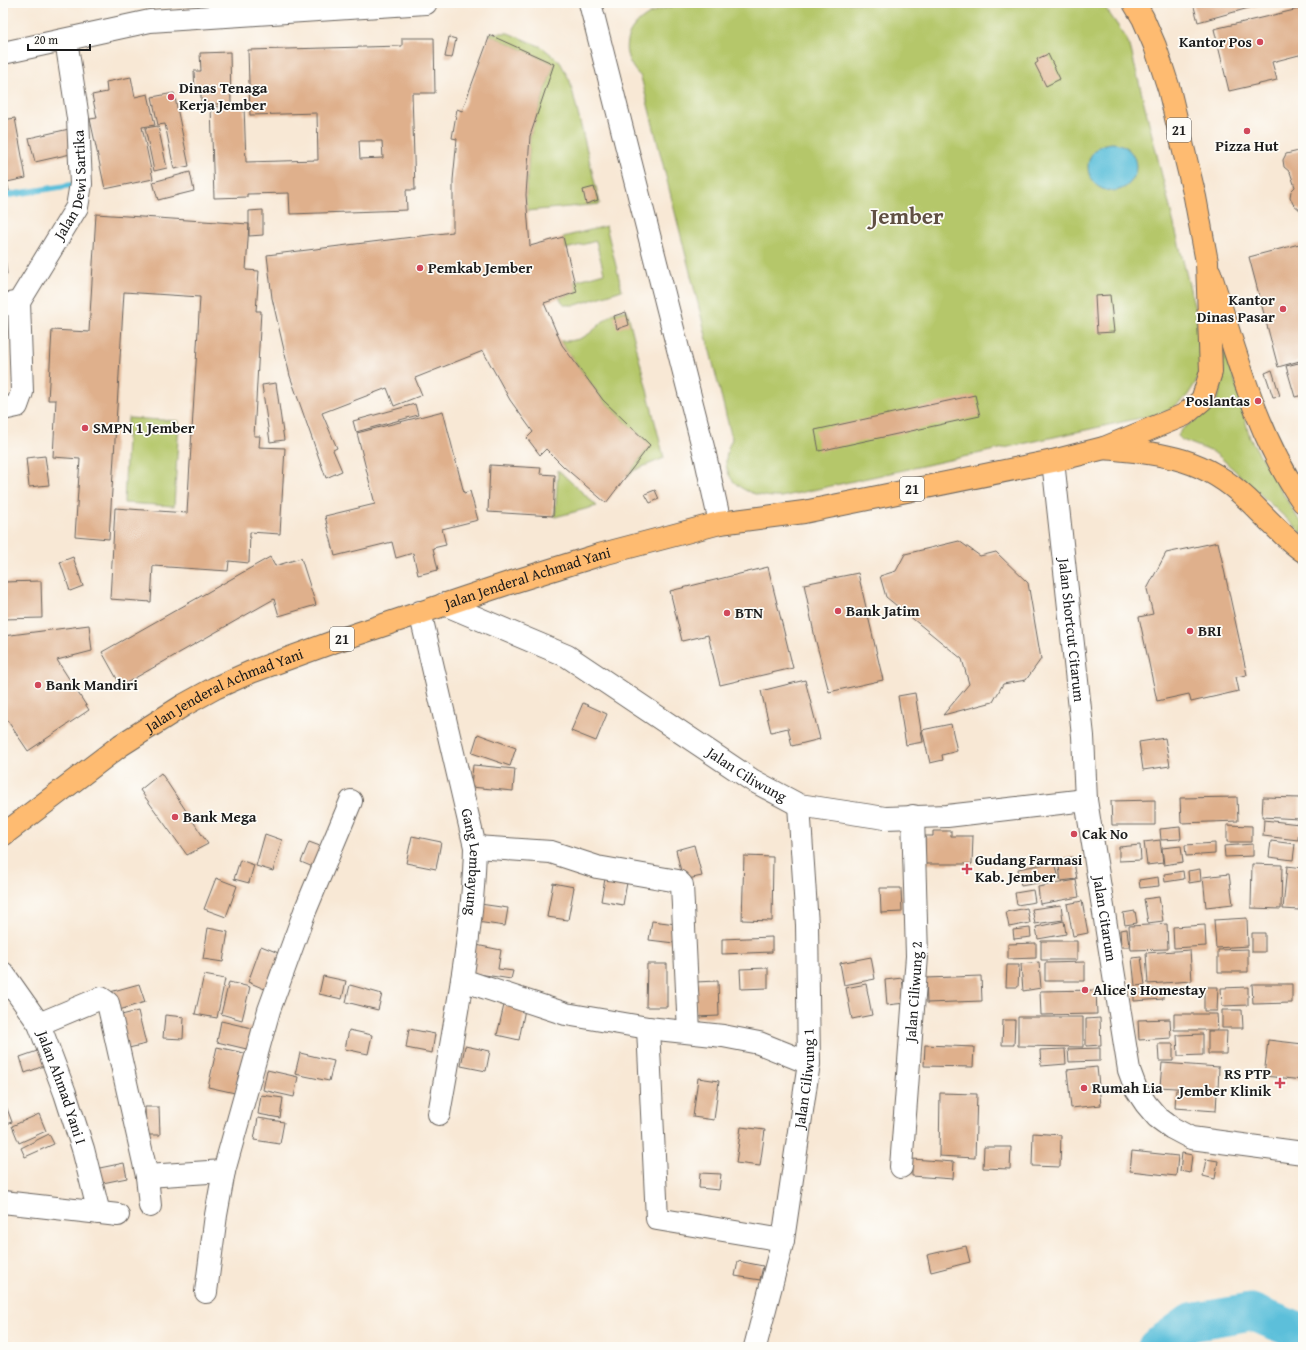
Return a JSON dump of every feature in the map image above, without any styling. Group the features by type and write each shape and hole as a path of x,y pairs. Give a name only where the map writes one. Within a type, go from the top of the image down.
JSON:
{"main road":[{"name":"21","path":"1104,448 1184,415 1202,400 1212,372 1207,262 1195,197 1169,89 1155,46 1143,18 1134,3"},
{"path":"1207,262 1250,397 1267,439 1291,484 1303,502"},
{"name":"Jalan Jenderal Achmad Yani","path":"3,835 121,745 184,705 215,688 251,672 420,612 599,556 720,523 804,512 1053,461 1104,448"},
{"path":"1104,448 1161,454 1192,462 1221,477 1303,551"}],"street":[{"path":"3,53 150,21 230,10 426,3"},
{"path":"590,3 705,455 720,523"},
{"name":"Jalan Dewi Sartika","path":"11,304 35,273 61,235 77,207 81,184 78,118 66,40"},
{"path":"3,409 17,406 22,392 11,304"},
{"name":"Jalan Shortcut Citarum","path":"1053,461 1083,736 1086,800"},
{"name":"Jalan Ciliwung","path":"444,604 567,656 752,780 799,805 885,818 947,816 1086,800"},
{"name":"Gang Lembayung","path":"420,612 475,847 474,870 462,980 439,1114"},
{"name":"Jalan Citarum","path":"1086,800 1129,1070 1136,1089 1157,1116 1172,1128 1191,1138 1303,1153"},
{"path":"206,1292 216,1215 224,1171 269,1010 305,911 350,801"},
{"name":"Jalan Ciliwung 1","path":"755,1347 783,1240 809,1063 807,924 799,805"},
{"name":"Jalan Ciliwung 2","path":"901,1167 917,956 913,816"},
{"path":"475,847 550,852 597,867 678,881 682,885 689,1032"},
{"name":"Jalan Ahmad Yani I","path":"3,972 39,1024 65,1093 83,1149 109,1214 3,1202"},
{"path":"462,980 566,1014 648,1028 723,1036 759,1044 809,1063"},
{"path":"39,1024 91,1001 101,998 108,1003 147,1176 150,1206"},
{"path":"648,1028 657,1219 783,1240"},
{"path":"147,1176 224,1171"}],"green space":[{"path":"683,3 1102,3 1125,36 1130,46 1195,309 1202,357 1198,379 1187,396 1171,409 1154,415 781,497 755,494 744,490 729,475 726,465 727,453 732,439 641,77 633,68 628,59 626,49 627,40 631,32 645,17 656,11"},
{"path":"490,33 508,33 542,47 560,62 570,81 600,204 527,211 526,195 530,136 554,64 490,35"},
{"path":"606,226 622,290 576,305 565,305 559,298 577,292 575,281 604,273 596,241 566,249 563,237"},
{"path":"627,310 664,458 635,470 627,476 650,445 603,400 560,341 570,341 584,337 612,314"},
{"path":"1223,349 1236,384 1250,438 1297,517 1303,524 1303,534 1220,457 1213,452 1182,440 1178,436 1187,425 1211,409 1216,402 1221,388"},
{"path":"128,418 179,421 174,506 124,503"},
{"path":"558,470 597,506 555,517"}],"water":[{"path":"1107,143 1117,143 1129,150 1136,162 1136,172 1129,184 1117,191 1107,191 1099,187 1092,180 1088,172 1088,162 1092,154 1099,147"}],"building":[{"path":"1193,3 1267,3 1198,22"},
{"name":"Kantor Pos","path":"1303,8 1303,54 1272,62 1277,80 1229,91 1214,29"},
{"name":"Pemkab Jember","path":"490,35 554,64 530,136 526,195 530,246 563,237 577,292 544,303 562,345 603,400 650,445 606,503 564,467 546,449 540,455 527,438 533,432 510,400 483,351 415,378 422,395 394,406 387,388 322,413 337,448 333,450 342,471 326,478 290,376 272,298 267,255 453,232 453,180 457,139 452,138 457,109 462,111"},
{"path":"449,37 456,39 452,58 445,57"},
{"path":"402,38 434,38 435,93 412,93 415,190 406,190 407,210 290,214 289,193 247,194 247,197 214,198 211,107 244,106 246,162 318,160 317,113 250,115 248,50 402,46","holes":["359,141 382,141 383,158 360,159"]},
{"path":"230,52 231,104 201,104 201,92 195,92 194,71 201,71 200,53"},
{"path":"1048,54 1060,79 1046,86 1035,64 1038,62 1037,59"},
{"path":"131,77 135,97 148,94 155,125 142,127 153,179 105,189 90,119 97,118 92,95 107,92 106,82"},
{"path":"174,93 189,166 174,169 165,124 158,125 152,97"},
{"path":"15,118 26,178 7,182 9,191 3,193 3,120"},
{"path":"158,126 167,168 154,171 145,128"},
{"path":"69,129 75,153 35,162 29,138"},
{"path":"1303,150 1303,210 1301,211 1293,204 1290,197 1291,191 1295,187 1290,172 1284,167 1283,160 1286,154"},
{"path":"190,172 194,191 158,200 153,182"},
{"path":"594,187 598,200 586,204 583,190"},
{"path":"263,210 263,235 249,236 249,211"},
{"name":"SMPN 1 Jember","path":"96,214 249,224 246,270 259,271 256,311 261,311 254,436 260,436 259,447 285,448 280,534 250,532 249,563 229,561 228,571 153,566 151,602 110,599 115,508 187,513 200,297 124,292 109,539 75,536 80,459 53,457 56,400 48,400 52,330 89,332"},
{"path":"3,240 7,274 3,275"},
{"name":"Kantor Dinas Pasar","path":"1303,243 1303,360 1278,367 1249,257"},
{"path":"1110,295 1114,332 1097,333 1095,296"},
{"path":"626,312 629,325 617,329 614,316"},
{"path":"1303,362 1303,395 1295,397 1286,366"},
{"path":"1272,370 1280,396 1273,397 1265,373"},
{"path":"276,383 284,440 270,442 262,385"},
{"path":"975,395 980,416 819,451 815,430"},
{"path":"415,404 418,415 356,432 353,421"},
{"path":"443,411 464,493 470,491 478,520 442,529 446,545 433,548 438,570 418,575 413,553 396,558 392,542 335,556 325,516 375,504 357,433"},
{"path":"45,456 49,485 29,487 26,458"},
{"path":"490,465 541,468 540,474 555,475 553,516 488,512"},
{"path":"655,490 659,499 650,503 645,494"},
{"path":"959,541 980,556 996,552 1028,583 1041,659 1026,680 1003,684 993,702 943,715 969,684 962,659 886,597 880,576 896,571 905,554"},
{"name":"BRI","path":"1218,542 1247,675 1236,677 1239,691 1191,702 1189,694 1157,701 1139,617 1153,614 1147,589 1166,553"},
{"path":"73,557 83,586 70,591 60,562"},
{"path":"270,557 275,566 301,558 316,605 279,616 274,599 121,686 102,652"},
{"name":"BTN","path":"768,567 793,668 720,685 708,635 682,641 670,591"},
{"name":"Bank Jatim","path":"858,573 883,680 829,692 815,638 804,584"},
{"path":"41,581 42,618 3,619 3,582"},
{"name":"Bank Mandiri","path":"89,625 92,651 57,660 89,710 28,751 3,714 3,636"},
{"path":"805,680 820,739 792,746 788,728 771,732 761,691"},
{"path":"915,693 923,742 906,745 898,696"},
{"path":"583,703 607,714 596,741 571,731"},
{"path":"951,724 957,751 942,755 943,760 930,763 922,730"},
{"path":"478,734 516,748 510,766 472,753"},
{"path":"1165,738 1170,766 1143,770 1139,742"},
{"path":"473,765 515,769 513,791 471,787"},
{"name":"Bank Mega","path":"161,773 208,844 187,855 140,790"},
{"path":"1237,797 1238,821 1181,823 1180,798"},
{"path":"1263,797 1300,798 1299,819 1262,817"},
{"path":"1155,800 1155,825 1112,825 1111,801"},
{"path":"1264,820 1299,824 1298,840 1263,836"},
{"path":"1227,825 1252,826 1252,842 1227,842"},
{"path":"1180,827 1181,839 1161,840 1160,829"},
{"path":"933,831 951,831 951,836 973,836 972,864 925,864 925,836 933,836"},
{"path":"265,834 282,840 273,871 256,866"},
{"path":"412,836 441,842 436,869 406,863"},
{"path":"1160,840 1163,863 1147,865 1144,842"},
{"path":"1271,841 1295,844 1293,860 1269,857"},
{"path":"309,842 328,849 320,870 301,862"},
{"path":"1215,843 1215,854 1186,856 1185,845"},
{"path":"1253,844 1253,856 1225,857 1224,846"},
{"path":"694,845 702,876 683,880 676,850"},
{"path":"1140,845 1141,860 1119,861 1119,847"},
{"path":"1181,846 1183,862 1164,865 1162,848"},
{"path":"744,856 773,857 772,921 742,920"},
{"path":"1073,857 1077,879 1061,881 1058,859"},
{"path":"240,860 254,865 249,883 234,879"},
{"path":"1055,862 1059,879 1021,886 1018,869"},
{"path":"1252,864 1282,865 1281,909 1251,908"},
{"path":"1287,866 1303,868 1299,910 1283,909"},
{"path":"1200,869 1201,881 1189,883 1188,871"},
{"path":"1183,871 1184,879 1165,882 1164,874"},
{"path":"606,873 628,877 623,905 601,901"},
{"path":"1229,874 1233,904 1206,907 1203,877"},
{"path":"1158,877 1159,886 1140,888 1139,880"},
{"path":"216,878 237,886 226,917 204,909"},
{"path":"1076,880 1079,897 1040,904 1038,887"},
{"path":"553,883 574,887 568,920 547,917"},
{"path":"880,888 901,888 902,912 881,913"},
{"path":"1033,890 1035,902 1017,905 1015,893"},
{"path":"1159,897 1163,921 1148,923 1144,899"},
{"path":"1082,901 1088,933 1073,936 1067,904"},
{"path":"480,904 508,908 505,926 477,922"},
{"path":"1061,905 1063,920 1035,924 1032,909"},
{"path":"1027,908 1030,923 1009,927 1006,912"},
{"path":"1135,911 1137,923 1125,925 1123,913"},
{"path":"1247,918 1248,946 1216,948 1214,920"},
{"path":"652,921 676,924 674,943 649,940"},
{"path":"1064,921 1066,934 1038,939 1036,927"},
{"path":"1167,924 1168,949 1131,950 1129,926"},
{"path":"1205,925 1206,946 1174,948 1173,927"},
{"path":"208,928 228,932 223,962 203,959"},
{"path":"1030,928 1031,937 1014,939 1013,930"},
{"path":"1127,929 1129,947 1121,947 1120,930"},
{"path":"1252,933 1265,933 1265,952 1252,952"},
{"path":"772,937 772,952 722,954 722,939"},
{"path":"1041,941 1077,941 1077,960 1041,960"},
{"path":"1036,943 1036,958 1008,959 1008,944"},
{"path":"476,945 501,950 498,969 513,971 511,979 472,973"},
{"path":"261,946 281,954 267,990 248,982"},
{"path":"1248,949 1248,972 1218,972 1218,950"},
{"path":"1190,950 1192,981 1148,984 1146,953"},
{"path":"871,957 875,979 844,985 840,963"},
{"path":"1141,957 1145,985 1135,986 1132,958"},
{"path":"1039,962 1041,988 1023,991 1021,964"},
{"path":"1085,962 1085,981 1045,981 1045,963"},
{"path":"647,964 667,964 667,1007 646,1007"},
{"path":"1007,965 1019,965 1018,987 1006,987"},
{"path":"768,968 768,988 741,989 740,969"},
{"path":"204,975 225,979 217,1018 195,1014"},
{"path":"323,976 346,981 342,999 319,994"},
{"path":"981,976 982,1001 927,1003 926,978"},
{"path":"902,978 905,1003 887,1005 885,980"},
{"path":"718,981 719,1016 696,1017 695,982"},
{"path":"229,982 250,987 242,1020 221,1014"},
{"path":"139,984 145,1002 116,1011 110,992"},
{"path":"866,984 872,1015 852,1019 846,988"},
{"path":"1252,984 1292,984 1292,1003 1253,1004"},
{"path":"350,985 382,994 378,1010 346,1002"},
{"path":"1204,987 1218,987 1217,1011 1204,1011"},
{"path":"1248,987 1248,1005 1222,1006 1221,988"},
{"path":"1163,989 1163,999 1134,1001 1134,990"},
{"path":"1096,990 1097,1014 1041,1015 1040,991"},
{"path":"504,1005 525,1009 519,1040 497,1035"},
{"path":"1222,1010 1242,1010 1243,1028 1222,1028"},
{"path":"138,1011 146,1044 120,1050 113,1017"},
{"path":"1174,1014 1217,1014 1218,1030 1174,1030"},
{"path":"165,1015 184,1017 183,1039 163,1038"},
{"path":"1018,1017 1083,1017 1083,1047 1018,1046"},
{"path":"1100,1018 1101,1045 1086,1046 1086,1019"},
{"path":"1170,1019 1171,1038 1139,1040 1138,1020"},
{"path":"1003,1020 1015,1020 1014,1045 1002,1045"},
{"path":"221,1021 256,1029 251,1050 217,1042"},
{"path":"409,1029 435,1034 432,1053 406,1048"},
{"path":"349,1030 372,1035 368,1054 345,1049"},
{"path":"1208,1031 1227,1031 1226,1054 1208,1054"},
{"path":"1203,1034 1203,1055 1178,1056 1177,1035"},
{"path":"1268,1040 1303,1044 1303,1080 1264,1076"},
{"path":"1158,1044 1173,1044 1173,1061 1159,1061"},
{"path":"925,1045 974,1047 973,1067 924,1066"},
{"path":"465,1046 490,1051 486,1071 461,1066"},
{"path":"217,1047 253,1055 248,1075 239,1073 235,1093 208,1087"},
{"path":"1100,1048 1100,1061 1069,1062 1068,1049"},
{"path":"43,1049 49,1064 25,1073 20,1057"},
{"path":"1065,1049 1066,1064 1041,1066 1040,1050"},
{"path":"300,1053 334,1061 329,1081 295,1074"},
{"path":"1162,1063 1219,1067 1218,1091 1160,1087"},
{"name":"Rumah Lia","path":"1097,1067 1101,1105 1071,1108 1067,1070"},
{"path":"267,1070 298,1077 294,1097 263,1090"},
{"path":"698,1078 719,1081 714,1120 693,1117"},
{"path":"1176,1090 1217,1093 1216,1111 1175,1108"},
{"path":"940,1093 977,1094 975,1158 939,1156"},
{"path":"261,1095 283,1098 280,1118 258,1114"},
{"path":"3,1098 12,1122 3,1125"},
{"path":"145,1107 159,1107 160,1135 146,1135"},
{"path":"39,1114 46,1131 19,1143 12,1126"},
{"path":"258,1118 284,1122 280,1144 254,1140"},
{"path":"741,1127 765,1130 760,1166 736,1163"},
{"path":"1033,1133 1061,1135 1060,1167 1032,1166"},
{"path":"49,1134 54,1144 25,1157 21,1148"},
{"path":"984,1147 1011,1147 1010,1169 983,1168"},
{"path":"1132,1151 1178,1156 1176,1176 1130,1171"},
{"path":"1182,1153 1192,1155 1190,1173 1180,1171"},
{"path":"912,1159 954,1162 953,1179 912,1176"},
{"path":"1206,1159 1218,1161 1215,1179 1203,1176"},
{"path":"124,1163 127,1178 93,1185 90,1170"},
{"path":"700,1173 721,1174 719,1190 699,1188"},
{"path":"966,1246 970,1262 931,1272 927,1255"},
{"path":"738,1261 763,1266 760,1280 735,1276"}],"waterway":[{"path":"3,196 78,184"},
{"path":"1156,1347 1191,1322 1251,1312 1303,1333"}],"place":[{"name":"Kantor Pos","path":"1260,42"},
{"name":"Dinas Tenaga Kerja Jember","path":"171,97"},
{"name":"Pizza Hut","path":"1247,131"},
{"name":"Pemkab Jember","path":"420,268"},
{"name":"Kantor Dinas Pasar","path":"1283,309"},
{"name":"Poslantas","path":"1258,401"},
{"name":"SMPN 1 Jember","path":"85,428"},
{"name":"Bank Jatim","path":"838,611"},
{"name":"BTN","path":"727,613"},
{"name":"BRI","path":"1190,631"},
{"name":"Bank Mandiri","path":"38,685"},
{"name":"Bank Mega","path":"175,817"},
{"name":"Cak No","path":"1074,834"},
{"name":"Gudang Farmasi Kab. Jember","path":"967,869"},
{"name":"Alice's Homestay","path":"1085,990"},
{"name":"RS PTP Jember Klinik","path":"1280,1083"},
{"name":"Rumah Lia","path":"1084,1088"}],"district":[{"name":"Jember","path":"907,216"}]}
